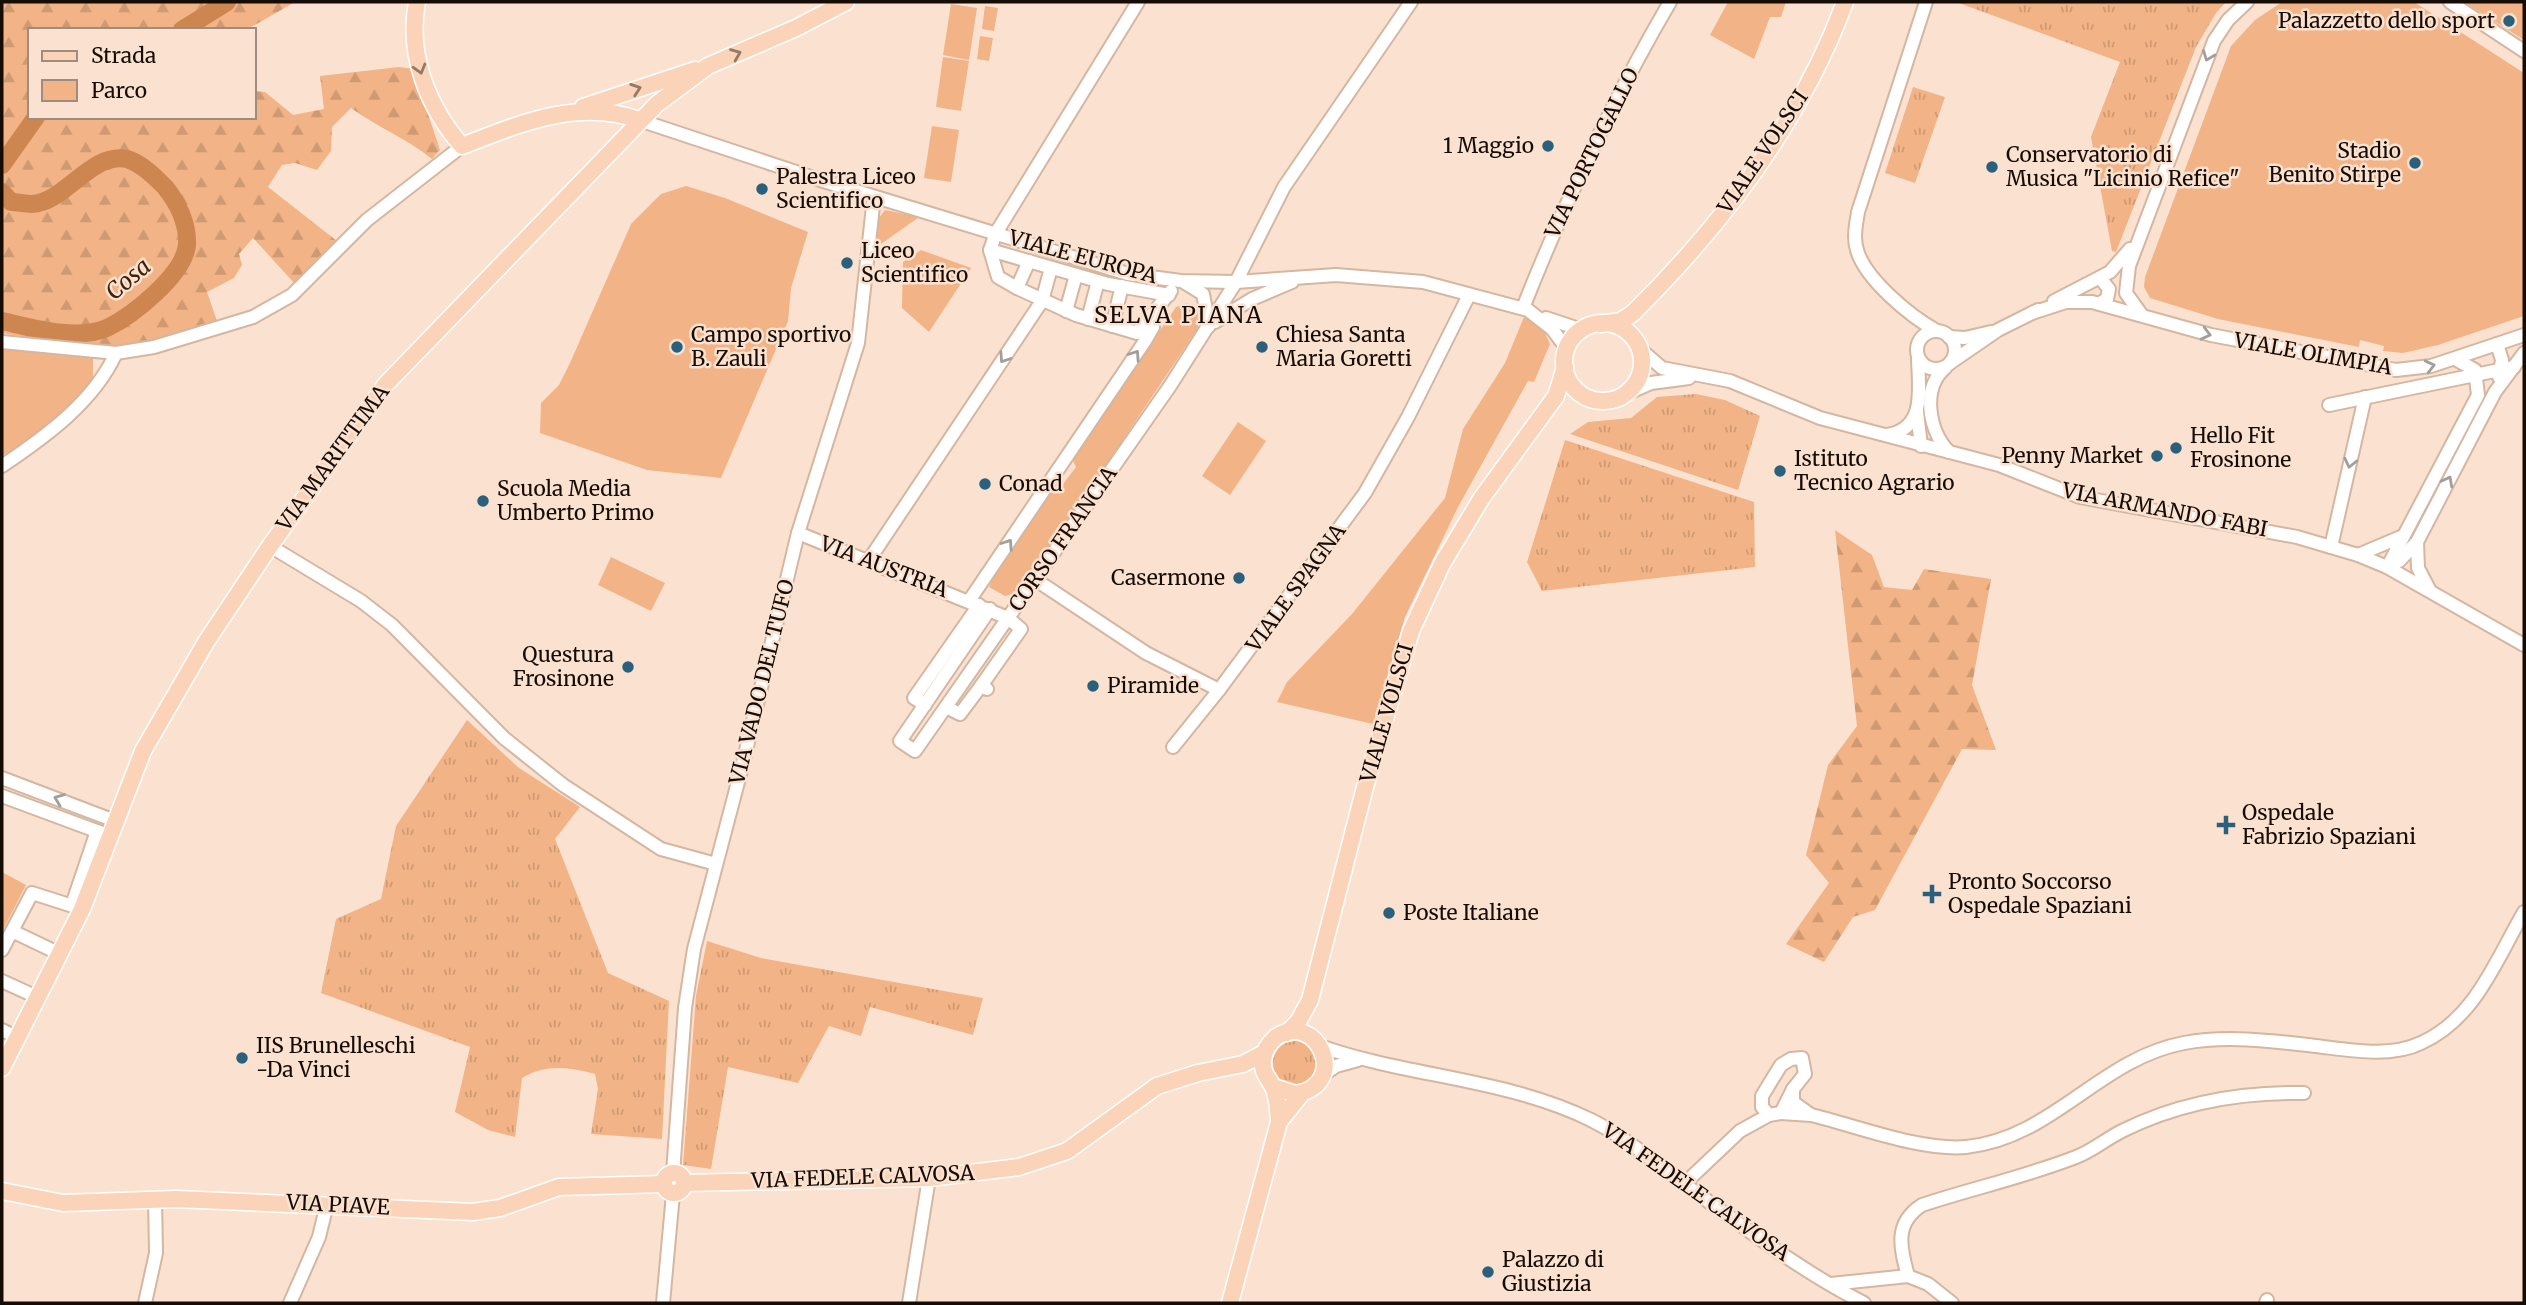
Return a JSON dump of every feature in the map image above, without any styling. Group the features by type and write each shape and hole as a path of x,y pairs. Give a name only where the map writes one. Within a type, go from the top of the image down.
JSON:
{"main road":[{"path":"417,2 415,44 424,82 442,122 462,146 525,122 571,111 708,66"},
{"name":"VIA MARITTIMA","path":"2,1068 61,954 107,829 143,751 206,642 386,384 639,120 708,66 796,28 846,2"},
{"name":"VIALE VOLSCI","path":"1626,394 1640,374 1636,322 1658,289 1733,201 1788,121 1831,39 1845,2"},
{"path":"571,111 608,112 639,120"},
{"name":"VIALE VOLSCI","path":"1582,330 1621,321 1658,289"},
{"path":"1600,324 1618,326 1637,343"},
{"path":"1545,412 1561,385 1567,349 1582,330"},
{"path":"1565,367 1571,384 1585,396"},
{"path":"1545,412 1571,399 1585,396 1605,401 1626,394"},
{"name":"VIALE VOLSCI","path":"1287,1033 1298,1022 1310,1000 1365,787 1411,631 1442,564 1516,447 1545,412"},
{"name":"VIALE VOLSCI","path":"1310,1000 1317,1043"},
{"path":"1271,1084 1290,1094 1302,1093 1312,1088 1322,1075 1325,1060 1317,1043 1301,1033 1287,1033 1272,1041 1264,1053 1263,1071 1271,1084 1279,1122"},
{"name":"VIA FEDELE CALVOSA","path":"673,1183 929,1178 985,1173 1044,1161 1088,1138 1157,1086 1198,1073 1248,1062 1264,1053"},
{"name":"VIA FEDELE CALVOSA","path":"1224,1069 1247,1072 1271,1084"},
{"path":"1230,1303 1279,1122 1302,1093"},
{"name":"VIA PIAVE","path":"4,1193 63,1203 155,1200 327,1204 473,1212 500,1208 559,1187 673,1183"}],"street":[{"path":"1138,2 996,233 990,250 998,277 1066,311 1137,334 1179,281 1203,294 1209,326 1252,299 1310,276"},
{"path":"1236,282 1284,187 1411,2"},
{"name":"VIA PORTOGALLO","path":"1523,308 1579,172 1670,2"},
{"path":"1921,446 1924,407 1918,359 1919,341 1895,300 1862,263 1855,232 1858,212 1926,2"},
{"name":"VIALE OLIMPIA","path":"2141,315 2130,302 2126,287 2129,266 2214,41 2228,20 2247,2"},
{"path":"2451,2 2524,51"},
{"name":"VIALE EUROPA","path":"639,120 874,197 1128,274 1179,281 1236,282 1310,276 1395,278 1523,308 1539,317"},
{"path":"2,342 116,354 203,334 253,317 292,295 368,220 462,146"},
{"name":"VIA VADO DEL TUFO","path":"665,1300 685,1008 694,949 798,533 858,343 874,197"},
{"name":"VIALE OLIMPIA","path":"1948,365 1998,330 2099,278 2122,261 2141,231"},
{"path":"990,250 1098,281 1169,295"},
{"path":"1017,288 1029,261"},
{"path":"869,560 1042,301 1051,268"},
{"path":"1066,311 1076,275"},
{"path":"2099,278 2109,289 2107,299 2100,303"},
{"path":"1088,319 1098,281"},
{"name":"CORSO FRANCIA","path":"980,605 925,705 900,741 915,751 1036,580 1209,326 1236,282"},
{"path":"1112,326 1122,286"},
{"name":"VIALE SPAGNA","path":"1173,747 1252,649 1365,493 1397,438 1469,295"},
{"path":"1879,436 1905,430 1912,424 1924,407 1934,380 1948,365 1955,347 1943,334 1895,300"},
{"name":"VIALE OLIMPIA","path":"2032,313 2066,302 2100,303 2211,335 2381,369 2408,370 2455,359 2524,335"},
{"path":"1539,317 1582,330"},
{"path":"1539,317 1567,349"},
{"path":"980,605 1145,341 1153,327 1149,320"},
{"name":"VIALE OLIMPIA","path":"1943,334 1965,338 1998,330"},
{"path":"1919,341 1926,334 1943,334"},
{"name":"VIA ARMANDO FABI","path":"1637,343 1655,366 1730,381 1793,407 1879,436 1999,465 2080,497 2297,537 2358,555 2387,567 2524,645"},
{"path":"2497,344 2502,360 2513,367"},
{"path":"2387,567 2399,561 2417,542 2495,392 2524,353"},
{"path":"2,466 57,425 95,388 116,354"},
{"path":"1918,359 1931,369 1948,365"},
{"path":"2387,567 2479,395 2479,376 2467,362 2455,359"},
{"path":"2329,405 2513,367"},
{"path":"1626,394 1651,383 1700,376"},
{"path":"2331,547 2365,397"},
{"path":"1924,407 1938,437 1949,452"},
{"name":"VIA AUSTRIA","path":"798,533 1008,618"},
{"path":"2358,555 2403,536"},
{"path":"2417,542 2418,568 2431,592"},
{"path":"270,547 361,601 392,625 504,738 563,785 661,849 716,864"},
{"path":"1036,580 1146,653 1219,690"},
{"path":"946,706 960,714 984,688 1021,629 1008,618"},
{"path":"2,778 107,829"},
{"path":"2,796 107,829"},
{"path":"2,950 32,892 77,907"},
{"path":"1762,1096 1762,1107 1775,1114 1811,1115 1937,1146 1984,1145 2032,1126 2135,1058 2185,1042 2245,1040 2360,1051 2389,1051 2419,1045 2442,1032 2477,997 2524,912"},
{"path":"12,931 61,954"},
{"path":"2,981 39,998"},
{"path":"2,1030 18,1038"},
{"name":"VIA FEDELE CALVOSA","path":"1317,1043 1358,1060 1495,1086 1590,1120 1634,1147 1750,1232 1864,1303"},
{"path":"1684,1184 1740,1131 1781,1065 1791,1059 1802,1058 1805,1074 1775,1114 1740,1131"},
{"path":"1322,1075 1336,1066 1358,1060"},
{"path":"1793,1089 1793,1102 1811,1115"},
{"path":"1908,1276 1899,1238 1902,1224 1910,1213 1922,1205 2027,1175 2079,1156 2121,1132 2160,1115 2244,1094 2304,1093"},
{"path":"909,1303 929,1178"},
{"path":"145,1303 156,1253 155,1200"},
{"path":"290,1303 318,1237 327,1204"},
{"path":"1831,1284 1908,1276 1928,1284 1951,1303"}],"green space":[{"path":"2,2 295,2 250,28 28,28 28,119 256,119 256,91 265,92 293,115 324,109 320,76 399,67 413,69 440,150 432,159 351,108 332,127 331,151 317,170 295,163 282,165 268,187 337,241 296,285 253,238 239,254 242,265 234,278 207,292 217,321 126,348 64,344 2,333"},
{"path":"1728,2 1786,2 1781,17 1770,17 1754,59 1710,35"},
{"path":"1956,2 2226,2 2216,13 2196,47 2116,252 2112,251 2091,137 2120,62"},
{"path":"2282,2 2414,2 2524,73 2524,316 2438,345 2403,353 2383,351 2384,346 2360,340 2359,347 2218,319 2150,298 2144,287 2145,277 2231,46 2255,20"},
{"name":"Palazzetto dello sport","path":"2464,2 2524,2 2524,40"},
{"path":"951,4 977,8 969,60 943,55"},
{"path":"985,6 998,8 994,31 982,29"},
{"path":"980,36 993,38 989,61 977,59"},
{"path":"943,57 969,61 961,111 936,107"},
{"path":"1913,87 1945,97 1915,183 1885,173"},
{"path":"932,126 959,130 951,182 924,178"},
{"name":"Campo sportivo B. Zauli","path":"686,186 725,198 808,232 791,288 788,321 721,478 647,470 540,433 541,403 559,385 631,224 661,194"},
{"path":"885,210 919,217 874,249 879,218"},
{"path":"921,250 971,268 929,332 902,308 903,262"},
{"path":"1187,303 1199,311 1198,328 1021,592 1005,596 989,587 1005,553 1051,486 1057,492 1076,467 1072,459 1176,307"},
{"path":"1524,317 1541,324 1550,344 1534,382 1528,381 1458,507 1405,617 1373,724 1277,702 1287,682 1352,614 1445,498 1463,429 1505,363"},
{"path":"2,349 93,357 93,386 37,436 2,456"},
{"path":"1696,394 1725,400 1760,416 1738,490 1570,434 1588,422 1631,418 1657,397"},
{"path":"1238,422 1266,441 1230,495 1202,476"},
{"path":"1565,440 1754,502 1755,567 1542,591 1527,562"},
{"path":"1835,530 1872,555 1884,587 1912,590 1924,569 1991,579 1972,685 1996,750 1962,749 1875,910 1853,917 1824,962 1786,944 1829,883 1806,855 1828,765 1857,726"},
{"path":"611,557 665,583 651,611 598,585"},
{"path":"467,720 519,768 580,807 555,839 608,973 669,1001 662,1139 591,1134 598,1089 595,1074 566,1068 540,1070 522,1078 515,1137 488,1130 455,1112 470,1047 321,993 336,919 381,899 396,826"},
{"path":"2,872 26,885 2,932"},
{"path":"707,941 761,958 983,998 973,1035 870,1007 861,1036 829,1026 798,1083 728,1067 711,1169 683,1165 696,996"},
{"path":"1295,1041 1304,1042 1311,1047 1316,1054 1316,1072 1311,1079 1304,1084 1295,1085 1286,1084 1279,1079 1274,1072 1273,1063 1274,1054 1279,1047 1286,1042"}],"waterway":[{"name":"Cosa","path":"185,28 227,2"},
{"name":"Cosa","path":"2,165 35,119"},
{"name":"Cosa","path":"2,192 11,202 32,204 44,201 101,163 127,159 148,171 170,193 184,222 187,237 184,257 167,281 143,304 107,328 95,332 68,333 2,321"}],"place":[{"name":"Palazzetto dello sport","path":"2509,21"},
{"name":"1 Maggio","path":"1548,146"},
{"name":"Stadio Benito Stirpe","path":"2415,163"},
{"name":"Conservatorio di Musica \"Licinio Refice\"","path":"1992,167"},
{"name":"Palestra Liceo Scientifico","path":"762,189"},
{"name":"Liceo Scientifico","path":"847,263"},
{"name":"Campo sportivo B. Zauli","path":"677,347"},
{"name":"Chiesa Santa Maria Goretti","path":"1262,347"},
{"name":"Hello Fit Frosinone","path":"2176,448"},
{"name":"Penny Market","path":"2157,456"},
{"name":"Istituto Tecnico Agrario","path":"1780,471"},
{"name":"Conad","path":"985,484"},
{"name":"Scuola Media Umberto Primo","path":"483,501"},
{"name":"Casermone","path":"1239,578"},
{"name":"Questura Frosinone","path":"628,667"},
{"name":"Piramide","path":"1093,686"},
{"name":"Ospedale Fabrizio Spaziani","path":"2226,825"},
{"name":"Pronto Soccorso Ospedale Spaziani","path":"1932,894"},
{"name":"Poste Italiane","path":"1389,913"},
{"name":"IIS Brunelleschi -Da Vinci","path":"242,1058"},
{"name":"Palazzo di Giustizia","path":"1488,1272"}],"district":[{"name":"SELVA PIANA","path":"1179,315"}]}
